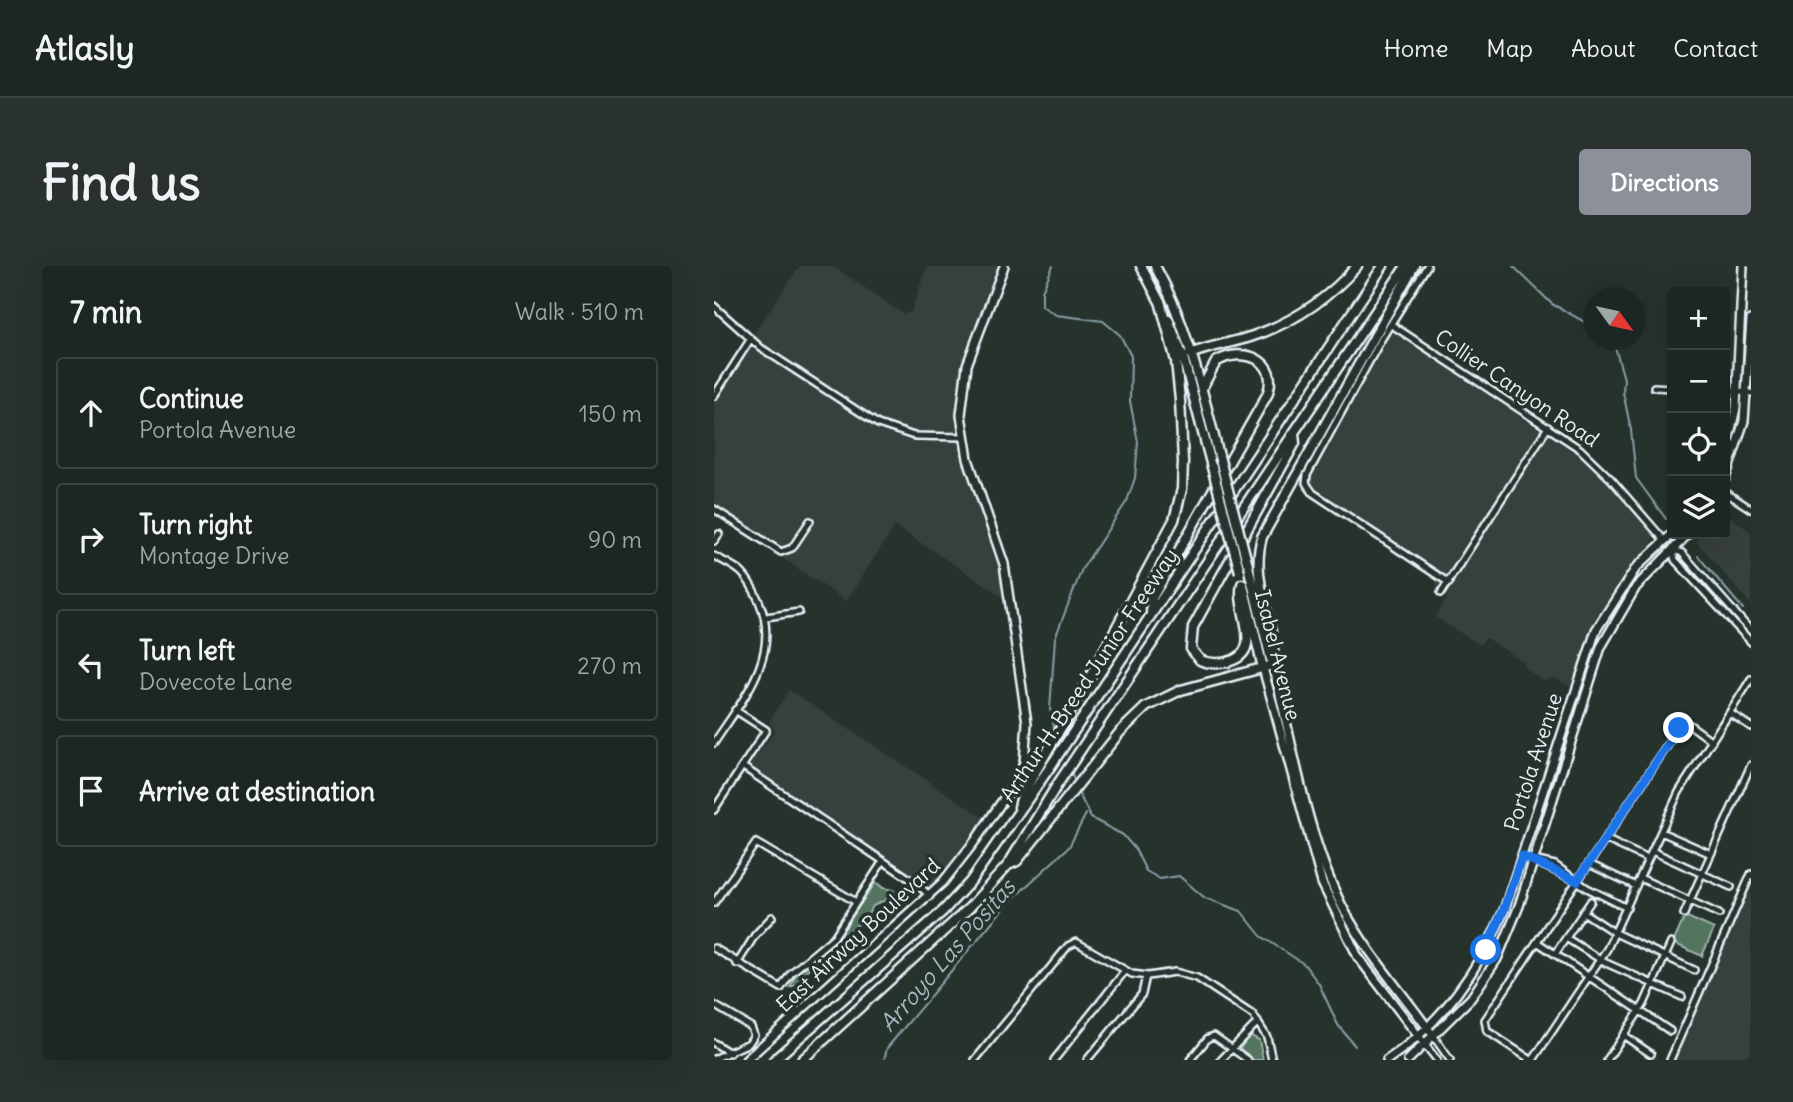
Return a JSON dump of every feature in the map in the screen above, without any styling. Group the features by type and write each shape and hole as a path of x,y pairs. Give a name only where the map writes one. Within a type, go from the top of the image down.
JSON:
{"highway":[{"name":"Isabel Avenue","path":"1141,266 1160,301 1183,357 1263,668"},
{"name":"Isabel Avenue","path":"1155,266 1182,320 1193,352 1273,665"},
{"path":"1183,357 1252,337 1298,316 1328,295 1357,266"},
{"name":"Arthur H. Breed Junior Freeway","path":"775,1060 970,882 1050,767 1383,266"},
{"name":"Arthur H. Breed Junior Freeway","path":"802,1060 954,923 1007,865 1057,785 1406,266"},
{"path":"1007,865 1017,861 1128,722 1157,700 1181,690 1273,665 1275,647 1257,567 1262,537 1414,266"},
{"path":"1017,814 1022,795 1163,546 1174,520 1182,489 1183,461 1176,361 1160,301"},
{"path":"1151,613 1152,597 1267,395 1269,374 1263,363 1253,356 1235,355 1216,362 1202,388"},
{"path":"1242,584 1239,596 1249,636 1247,649 1240,657 1224,663 1200,660 1190,642 1193,627 1295,443 1294,434"}],"main road":[{"name":"East Airway Boulevard","path":"746,1060 930,896 965,855 1016,781 1024,763 1028,743 1004,564 963,438 961,403 964,378 1004,266"},
{"path":"1730,439 1737,392 1744,266"},
{"path":"1726,476 1741,435 1749,392 1751,320"},
{"name":"Portola Avenue","path":"1387,1060 1417,1035 1460,989 1486,950 1504,909 1596,630 1631,574 1667,538"},
{"name":"Portola Avenue","path":"1408,1060 1426,1046 1471,998 1497,959 1514,919 1601,647 1627,600 1683,539"},
{"name":"Collier Canyon Road","path":"1664,540 1672,549"},
{"name":"Isabel Avenue","path":"1273,665 1318,844 1340,903 1368,952 1434,1037"},
{"name":"Isabel Avenue","path":"1263,668 1322,883 1358,957 1426,1046"}],"street":[{"path":"1427,266 1382,338 1307,475 1306,483 1313,493 1449,583"},
{"path":"714,306 750,340 812,383 890,429 925,438 963,438"},
{"name":"Collier Canyon Road","path":"1392,325 1548,427 1601,468 1664,540"},
{"path":"714,396 750,340"},
{"path":"1654,387 1667,388"},
{"path":"1730,391 1749,392"},
{"path":"1441,593 1548,427"},
{"path":"1730,495 1751,509"},
{"path":"714,509 777,550 786,552 792,548 810,521"},
{"path":"714,541 719,534"},
{"name":"Collier Canyon Road","path":"1672,549 1682,553 1751,631"},
{"name":"Collier Canyon Road","path":"1672,549 1675,560 1751,642"},
{"path":"714,556 742,573 766,617 763,663 714,743"},
{"path":"766,617 799,612"},
{"path":"1712,741 1684,724 1485,1020 1484,1026 1488,1031 1532,1060 1589,977 1615,933 1679,792 1745,691 1751,679"},
{"path":"714,810 766,730 735,710"},
{"path":"1730,713 1751,727"},
{"path":"1684,914 1751,765"},
{"path":"743,767 884,861 930,896"},
{"path":"1661,832 1711,854"},
{"path":"1605,839 1648,859"},
{"path":"714,903 716,895 756,843 856,902"},
{"path":"1652,851 1731,887"},
{"path":"1522,856 1555,865 1574,876 1577,881 1627,908"},
{"path":"714,948 780,988 791,974 834,937 884,861"},
{"path":"1589,864 1636,886"},
{"path":"1670,1060 1751,874"},
{"path":"1640,878 1720,914"},
{"path":"1555,954 1591,901"},
{"path":"1583,912 1615,933 1694,970"},
{"path":"737,964 755,935 772,917"},
{"path":"1566,937 1600,959 1682,998"},
{"path":"1537,942 1670,1031"},
{"path":"975,1060 1071,943 1081,943 1125,971 1146,976 1175,972 1192,976 1245,1008 1258,1021 1267,1037 1272,1060"},
{"path":"1607,1060 1639,1010 1671,943"},
{"path":"1054,1060 1125,971"},
{"path":"1087,1060 1142,994 1146,976"},
{"path":"714,1005 751,1027 754,1035 748,1043 714,1059"},
{"path":"1221,1060 1258,1021"},
{"path":"1623,1035 1651,1054"},
{"path":"1190,1060 1211,1036 1232,1046 1248,1060"},
{"path":"1434,1037 1450,1060"},
{"path":"714,1043 730,1053"},
{"path":"1426,1046 1437,1060"}],"shaded area":[{"path":"800,266 833,266 903,314 911,312 927,266 999,266 964,360 957,407 963,457 996,550 1005,598 895,526 846,601 714,512 714,391"},
{"path":"1385,327 1581,457 1605,479 1653,535 1652,543 1625,574 1601,612 1570,686 1554,678 1544,681 1523,667 1525,663 1486,638 1480,645 1435,617 1448,597 1437,590 1437,580 1305,490 1304,476"},
{"path":"1730,517 1751,532 1751,604 1696,541 1730,539"},
{"path":"789,690 986,819 955,863 933,886 928,886 752,768 751,762 775,731 769,721"},
{"path":"1751,866 1751,1060 1667,1060 1671,1047"}],"green space":[{"path":"876,882 883,888 894,890 895,896 873,906 865,919 852,929 840,945 808,969 796,985 790,987 796,974 829,950"},
{"path":"1685,916 1714,929 1702,956 1673,943"},
{"path":"1249,1035 1259,1040 1263,1060 1252,1060 1240,1049"}],"waterway":[{"name":"Arroyo Las Positas","path":"1053,266 1042,291 1042,306 1056,315 1103,321 1120,335 1131,356 1130,401 1138,442 1135,478 1127,501 1082,569 1055,638 1050,709 1055,732"},
{"path":"1513,266 1552,304 1583,321"},
{"path":"1616,350 1624,379 1623,392 1631,430 1636,478 1666,519"},
{"path":"1698,556 1743,609"},
{"name":"Arroyo Las Positas","path":"1071,770 1075,784"},
{"path":"1077,790 1091,818 1123,835 1135,849 1146,871 1160,879 1179,876 1205,898 1241,911 1261,936 1304,964 1319,984 1338,1025 1355,1046"},
{"name":"Arroyo Las Positas","path":"884,1060 887,1048 1007,904 1069,847 1086,814"}],"route":[{"path":"1486,950 1504,909 1522,856 1577,881 1679,728"}]}
